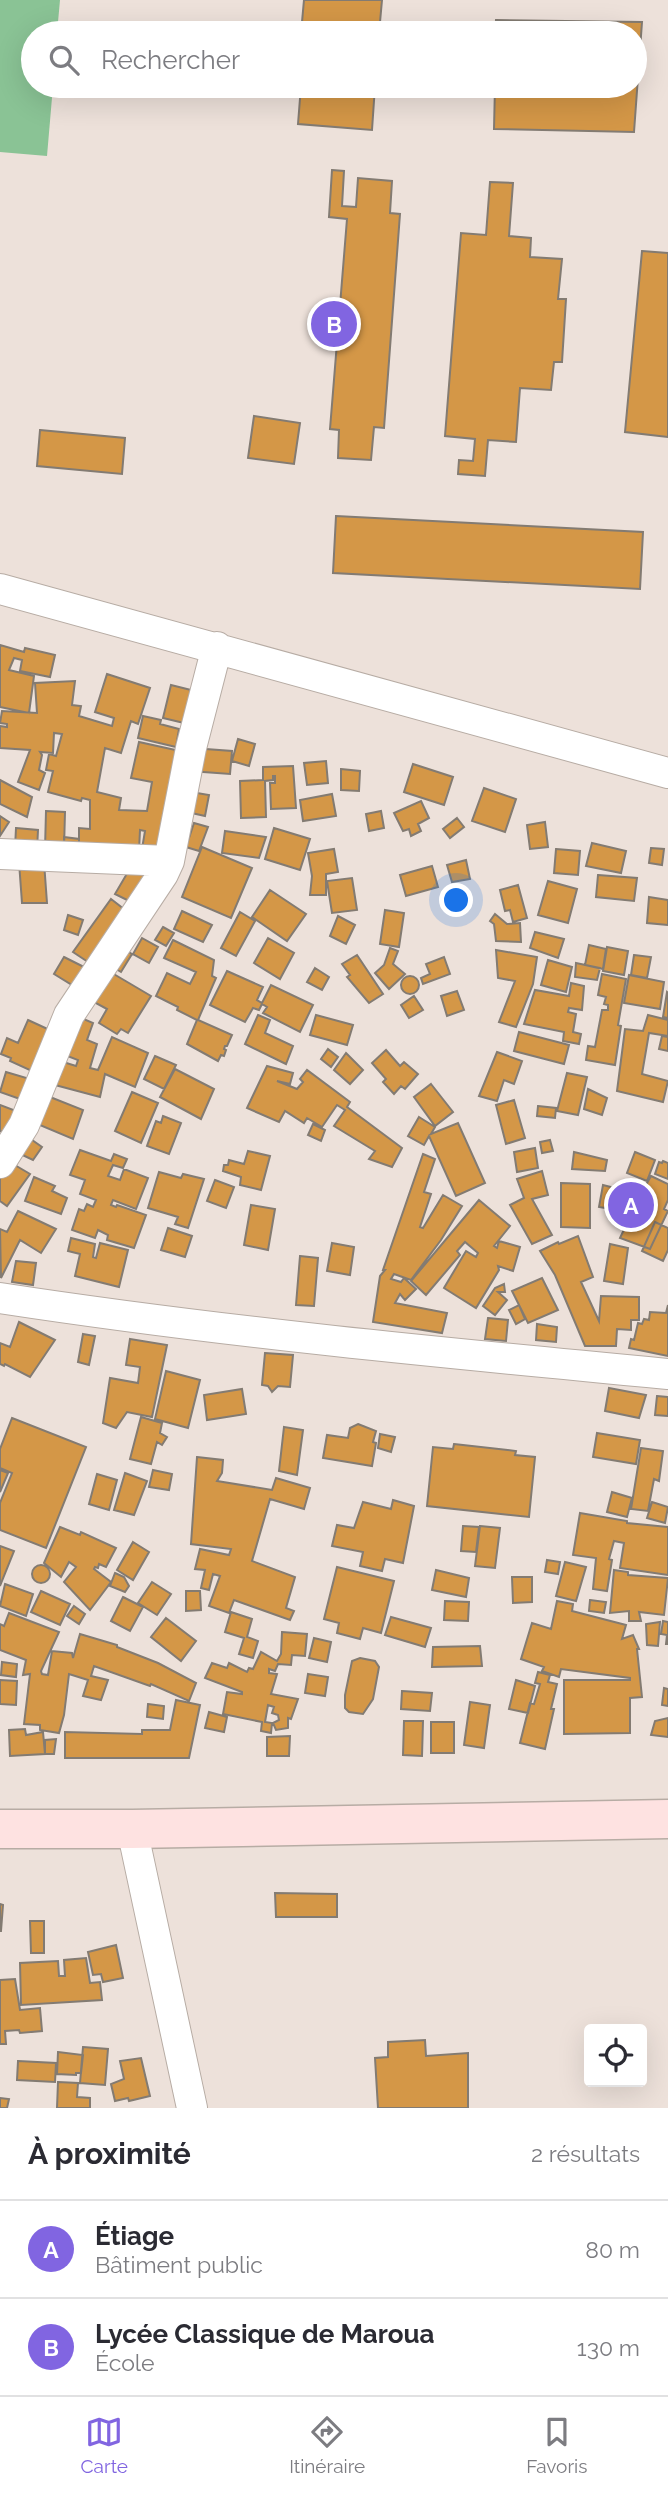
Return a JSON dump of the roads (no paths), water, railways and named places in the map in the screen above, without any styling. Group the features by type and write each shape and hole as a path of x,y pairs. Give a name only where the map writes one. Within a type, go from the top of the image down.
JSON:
{"main road":[{"path":"0,1829 668,1819"}],"street":[{"path":"0,589 668,773"},
{"path":"0,1163 24,1125 69,1015 169,861 191,748 217,647"},
{"path":"0,854 169,861"},
{"path":"0,1298 358,1345 668,1374"},
{"path":"132,1829 192,2108"}],"place":[{"name":"Lycée Classique de Maroua","path":"334,324"},
{"name":"Étiage","path":"631,1205"}]}
